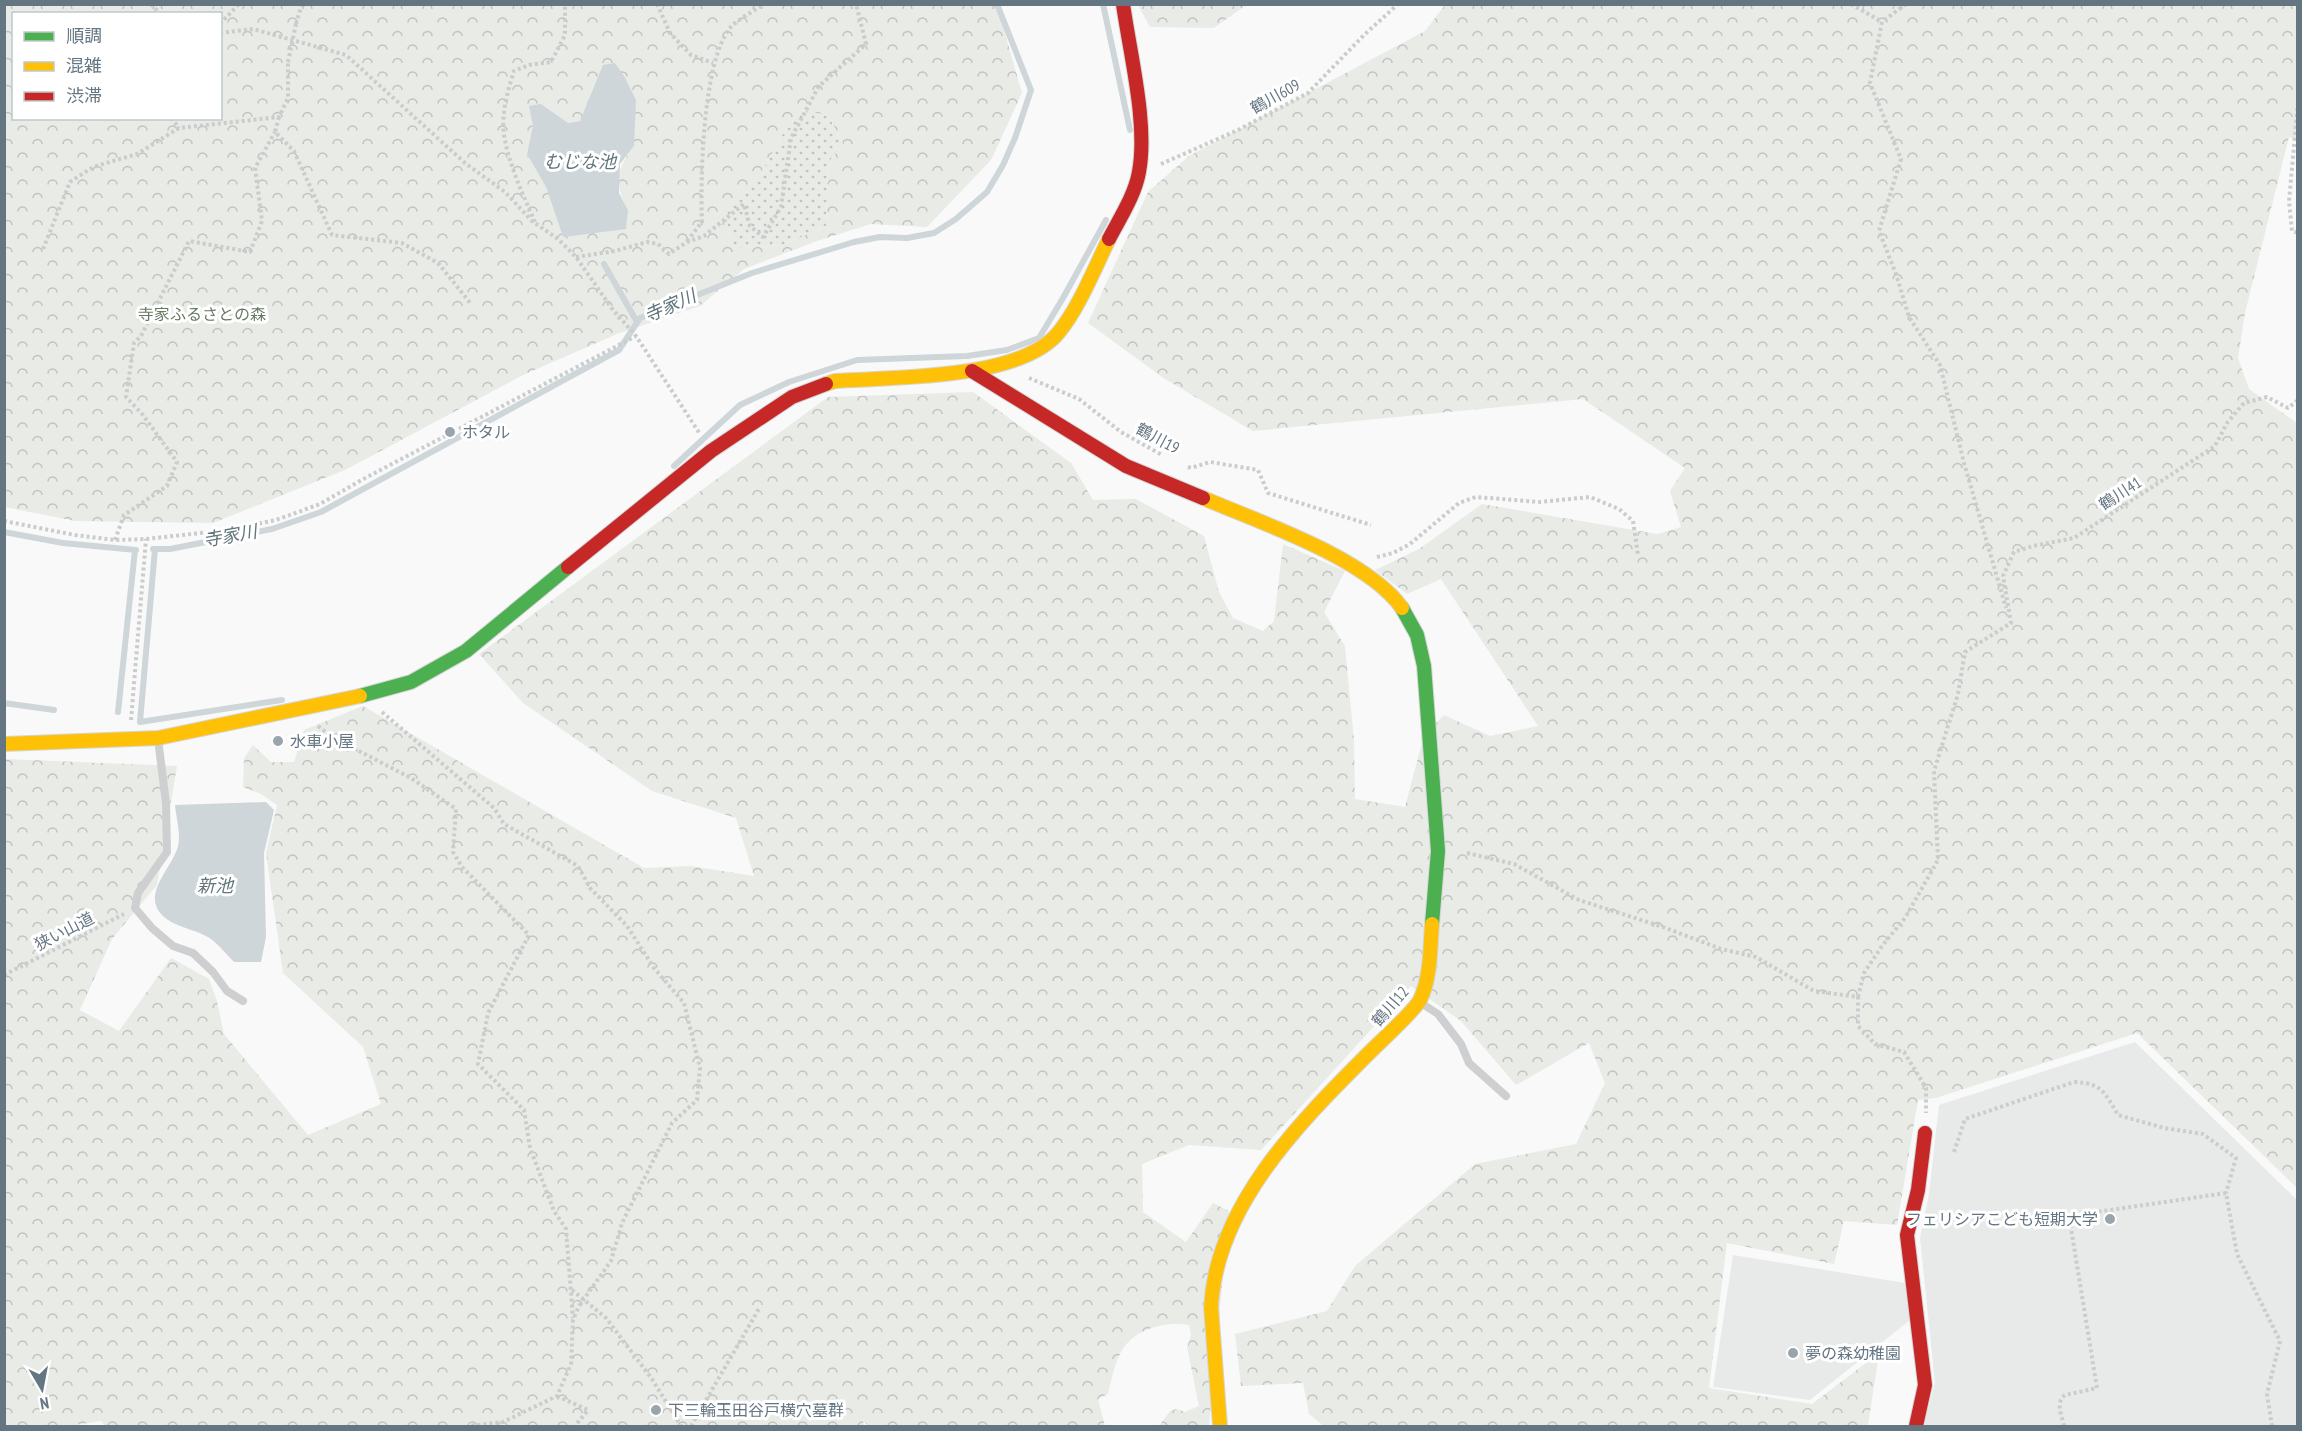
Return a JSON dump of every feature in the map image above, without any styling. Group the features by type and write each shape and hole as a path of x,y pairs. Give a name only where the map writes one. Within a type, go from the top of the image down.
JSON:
{"street":[{"path":"4,744 158,738 363,695 411,682 466,651 711,451 792,397 813,387 835,381 972,370 1001,365 1035,353 1058,334 1067,321 1126,207 1139,174 1143,137 1123,4"},
{"name":"鶴川12","path":"972,370 1126,466 1301,539 1361,570 1396,599 1408,616 1421,648 1438,851 1427,980 1419,1002 1305,1120 1267,1169 1239,1213 1218,1255 1212,1290 1212,1310 1220,1426"},
{"path":"1916,1426 1925,1385 1907,1235 1918,1190 1925,1133"}],"lane":[{"path":"158,738 166,803 167,852 138,892 135,908 152,928 173,946 193,953 213,972 227,991 243,1000"},
{"path":"1419,1002 1437,1014 1461,1044 1469,1063 1506,1096"}],"path":[{"path":"222,22 239,4"},
{"path":"116,540 124,515 167,486 177,462 143,415 126,397 134,343 141,336 189,241 250,252 262,221 255,168 275,132 288,98 288,62 302,4"},
{"path":"558,239 536,224 520,187 504,134 509,85 514,71 551,62 565,35 565,4"},
{"path":"657,4 670,33 677,41 691,55 713,63"},
{"path":"687,242 702,222 700,183 713,63 730,28 764,4"},
{"path":"576,257 615,251 647,242 658,244 669,254 687,242 704,236 744,204 750,226 763,237 781,207 791,138 819,86 866,44 856,4"},
{"name":"鶴川609","path":"1139,174 1239,130 1308,93 1364,35 1398,4"},
{"path":"1851,4 1882,22"},
{"path":"1906,4 1882,22 1870,83 1901,159 1879,231 1896,274 1909,317 1940,365 1981,525 2010,623 1965,652 1958,694 1934,771 1938,860 1905,918 1864,973 1858,997 1858,1026 1875,1044 1905,1052 1926,1088 1925,1133"},
{"path":"222,33 253,29 346,55 465,164 505,192 532,221 558,239 576,257 613,310 636,336 711,451"},
{"path":"2298,102 2289,201 2292,231 2298,233"},
{"path":"43,249 70,182 93,167 137,154 179,128 279,117"},
{"path":"173,120 179,128"},
{"path":"275,132 294,151 332,235 402,243 438,263 471,304"},
{"path":"4,521 75,535 116,540 228,530 276,520 320,504 636,336"},
{"name":"鶴川19","path":"1001,365 1079,399 1122,432 1166,458"},
{"name":"鶴川41","path":"2010,623 2003,576 2014,552 2074,538 2215,446 2227,423 2244,403 2267,397 2288,408 2298,400"},
{"name":"鶴川19","path":"1182,465 1191,468 1210,462 1258,470 1268,493 1371,525"},
{"path":"1367,558 1393,553 1410,544 1459,503 1476,497 1540,502 1590,497 1619,509 1633,521 1638,555"},
{"path":"129,740 146,539"},
{"path":"363,695 495,808 504,824 578,866 590,888 627,926 654,968 684,1003 700,1068 697,1100 672,1123 622,1223 611,1261 579,1306 573,1320"},
{"path":"296,709 332,737 411,778 456,809 453,852 462,867 529,935 488,1013 478,1064 524,1110 530,1148 554,1211 566,1228 573,1320 571,1364 557,1396 503,1422 469,1426"},
{"path":"1467,853 1514,864 1579,900 1663,927 1721,949 1756,957 1814,991 1858,997"},
{"name":"狭い山道","path":"4,975 135,908"},
{"path":"1954,1152 1965,1119 2074,1082 2090,1083 2105,1092 2118,1115 2164,1128 2203,1134 2236,1158 2226,1193 2237,1254 2280,1341 2267,1394 2272,1426"},
{"path":"2064,1426 2061,1398 2065,1395 2097,1388 2069,1216 2226,1193"},
{"path":"571,1290 606,1318 652,1380 681,1426"},
{"path":"691,1426 760,1307"},
{"path":"557,1396 588,1410 575,1426"}],"shaded area":[{"name":"フェリシアこども短期大学","path":"2135,1042 2297,1200 2297,1426 1924,1426 1935,1382 1920,1238 1929,1194 1939,1105"},
{"name":"夢の森幼稚園","path":"1733,1255 1905,1283 1910,1320 1810,1400 1713,1387"}],"green space":[{"name":"寺家ふるさとの森","path":"4,5 997,5 1022,93 991,160 927,227 871,224 814,242 744,269 700,306 617,334 523,375 345,470 213,523 75,521 5,507","holes":["541,104 568,123 580,121 587,108 634,146 620,169 619,176 620,192 628,210 563,237 546,187 527,154 533,125","800,110 828,115 843,144 828,163 826,226 783,245 734,249 724,210 761,173 784,132"]},
{"path":"1138,5 1246,5 1214,28 1150,27"},
{"path":"1445,5 2297,5 2297,140 2289,137 2245,313 2238,358 2249,389 2297,423 2297,1188 2137,1033 1936,1098 1918,1100 1897,1225 1844,1221 1834,1264 1727,1243 1709,1388 1812,1404 1879,1353 1868,1426 1324,1426 1309,1414 1303,1383 1241,1386 1235,1334 1327,1311 1355,1266 1475,1164 1576,1144 1605,1083 1589,1043 1516,1085 1461,1021 1411,986 1261,1150 1189,1145 1142,1164 1143,1212 1186,1242 1213,1203 1229,1211 1209,1426 1159,1426 1170,1411 1176,1409 1185,1412 1199,1406 1187,1347 1191,1335 1189,1325 1169,1324 1141,1333 1125,1345 1116,1363 1108,1394 1098,1399 1105,1426 868,1426 863,1420 864,1426 105,1426 101,1421 69,1426 5,1426 5,759 177,766 157,885 112,939 80,1010 119,1031 171,958 209,979 217,1001 224,1034 308,1135 381,1104 363,1047 283,973 266,853 277,805 261,794 243,787 244,758 253,745 271,762 294,762 304,730 363,706 644,868 691,866 754,876 736,818 652,791 523,703 479,654 828,397 973,392 1071,463 1093,500 1136,499 1204,536 1219,592 1233,618 1263,631 1274,621 1283,544 1345,571 1324,612 1345,646 1354,741 1355,799 1405,807 1424,735 1444,715 1490,736 1538,726 1441,579 1407,594 1375,570 1419,549 1482,504 1657,534 1681,527 1670,491 1685,468 1583,399 1253,431 1165,379 1088,323 1148,192 1189,156 1425,31"},
{"path":"800,110 828,115 843,144 828,163 826,226 783,245 734,249 723,210 761,173 784,132"}],"water":[{"name":"むじな池","path":"615,63 636,100 634,146 620,164 619,193 628,210 626,229 563,237 546,187 527,154 533,125 529,106 541,104 568,123 580,121 603,65"},
{"name":"新池","path":"266,802 274,810 264,853 266,937 261,962 234,962 211,939 166,919 156,906 155,897 160,880 178,846 179,831 175,805"}],"waterway":[{"name":"寺家川","path":"153,549 170,549 272,529 321,512 619,350 640,318 752,273 854,242 880,237 907,238 934,233 956,219 987,192 1003,165 1031,90 997,4"},
{"path":"1103,4 1130,130"},
{"path":"674,466 740,405 789,382 857,360 967,356 1007,350 1039,338 1106,220"},
{"path":"604,264 637,322"},
{"name":"寺家川","path":"4,532 63,543 136,550"},
{"path":"155,549 140,722 282,700"},
{"path":"118,712 135,550"},
{"path":"4,703 54,710"}],"traffic: fast":[{"path":"360,696 411,682 466,651 568,567"},
{"path":"1402,608 1417,635 1424,666 1438,851 1432,924"}],"traffic: slow":[{"path":"826,384 835,381 922,376 987,368 1041,348 1059,332 1073,311 1109,239"},
{"path":"1203,498 1281,530 1338,558 1364,573 1386,590 1402,608"},
{"path":"4,744 158,738 360,696"},
{"path":"1220,1426 1211,1307 1216,1271 1227,1236 1264,1171 1287,1141 1337,1085 1420,1000 1428,972 1432,924"}],"traffic: jam":[{"path":"1109,239 1134,189 1141,153 1140,111 1123,4"},
{"path":"972,371 1126,466 1203,498"},
{"path":"568,567 711,451 792,397 826,384"},
{"path":"1916,1426 1925,1385 1907,1235 1918,1190 1925,1133"}],"place":[{"name":"ホタル","path":"450,432"},
{"name":"水車小屋","path":"278,741"},
{"name":"フェリシアこども短期大学","path":"2110,1219"},
{"name":"夢の森幼稚園","path":"1793,1353"},
{"name":"下三輪玉田谷戸横穴墓群","path":"656,1410"}]}
